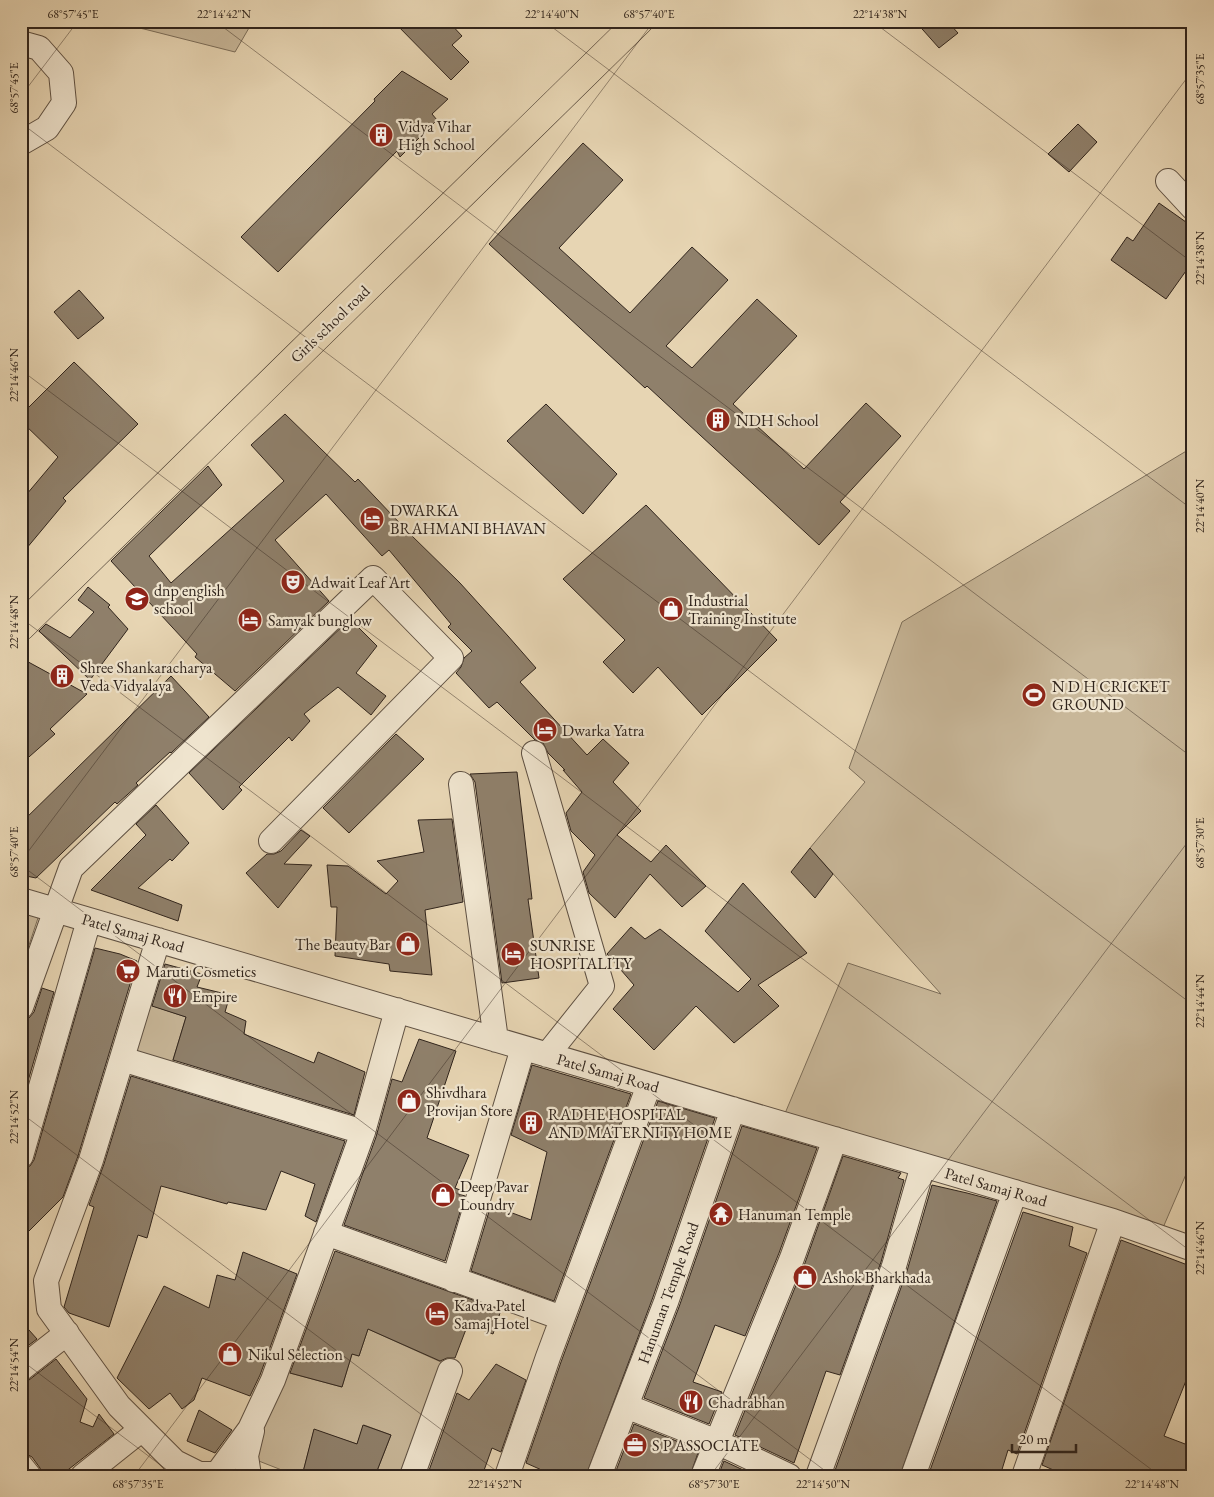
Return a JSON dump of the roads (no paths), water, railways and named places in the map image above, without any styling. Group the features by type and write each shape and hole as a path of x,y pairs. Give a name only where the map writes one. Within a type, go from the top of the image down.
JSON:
{"main road":[{"name":"Girls school road","path":"21,627 639,21"}],"street":[{"path":"21,42 38,48 61,73 64,103 47,128 21,143"},
{"path":"1168,181 1193,208"},
{"path":"21,1007 71,868 373,578 451,658 271,841"},
{"path":"534,754 602,986 547,1055"},
{"path":"461,784 496,1040"},
{"name":"Patel Samaj Road","path":"21,900 1016,1192 1113,1221 1193,1250"},
{"path":"21,1156 89,920"},
{"path":"158,940 91,1160 46,1281 50,1308 119,1406 179,1469 199,1474 215,1475 228,1471 240,1473 244,1476"},
{"path":"215,1475 250,1429 273,1380 362,1132 397,1010"},
{"path":"454,1280 523,1048"},
{"path":"122,1059 362,1132"},
{"path":"513,1474 562,1318 649,1085"},
{"name":"Hanuman Temple Road","path":"599,1476 666,1302 733,1109"},
{"path":"703,1476 792,1258 835,1140"},
{"path":"818,1476 894,1266 923,1165"},
{"path":"913,1476 1016,1192"},
{"path":"1024,1476 1113,1221"},
{"path":"326,1233 562,1318"},
{"path":"21,1369 67,1333"},
{"path":"412,1476 450,1371"},
{"path":"626,1406 717,1442 789,1476"},
{"path":"249,1476 246,1456 257,1414"},
{"path":"84,1476 142,1429"},
{"path":"21,1466 28,1476"}],"place":[{"name":"Vidya Vihar High School","path":"381,135"},
{"name":"NDH School","path":"718,420"},
{"name":"DWARKA BRAHMANI BHAVAN","path":"372,519"},
{"name":"Adwait Leaf Art","path":"293,582"},
{"name":"dnp english school","path":"137,599"},
{"name":"Industrial Training Institute","path":"671,609"},
{"name":"Samyak bunglow","path":"250,620"},
{"name":"Shree Shankaracharya Veda Vidyalaya","path":"62,676"},
{"name":"N D H CRICKET GROUND","path":"1034,695"},
{"name":"Dwarka Yatra","path":"545,730"},
{"name":"The Beauty Bar","path":"408,944"},
{"name":"SUNRISE HOSPITALITY","path":"513,954"},
{"name":"Maruti Cosmetics","path":"128,971"},
{"name":"Empire","path":"175,996"},
{"name":"Shivdhara Provijan Store","path":"409,1101"},
{"name":"RADHE HOSPITAL AND MATERNITY HOME","path":"531,1123"},
{"name":"Deep Pavar Loundry","path":"443,1195"},
{"name":"Hanuman Temple","path":"721,1214"},
{"name":"Ashok Bharkhada","path":"805,1277"},
{"name":"Kadva Patel Samaj Hotel","path":"437,1314"},
{"name":"Nikul Selection","path":"230,1354"},
{"name":"Chadrabhan","path":"691,1402"},
{"name":"S P ASSOCIATE","path":"635,1445"}]}
